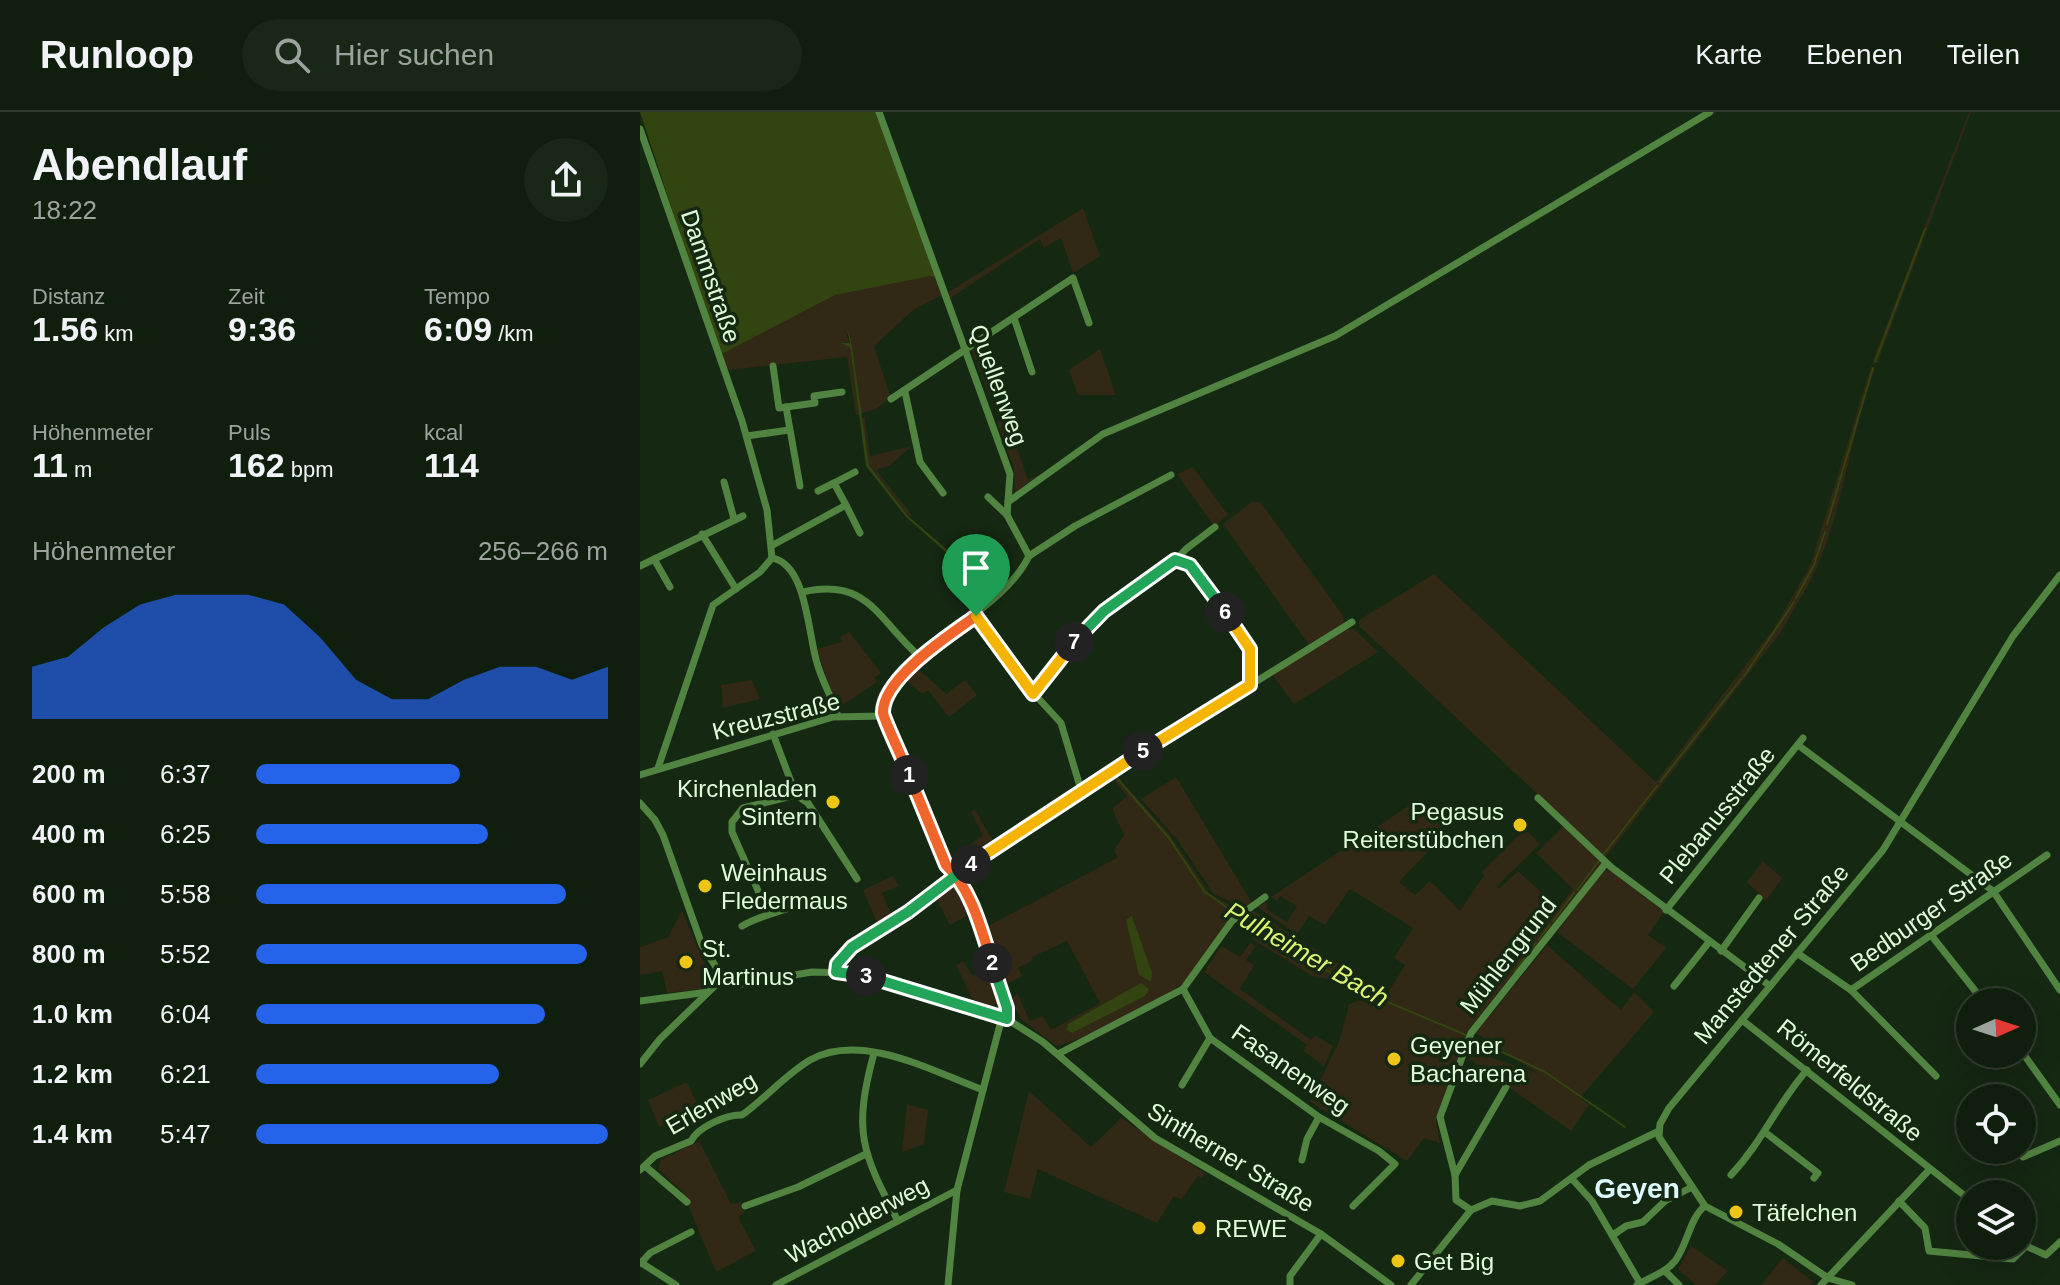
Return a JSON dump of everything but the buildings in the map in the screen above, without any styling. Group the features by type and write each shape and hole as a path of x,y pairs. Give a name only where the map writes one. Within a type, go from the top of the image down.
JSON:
{"street":[{"name":"Quellenweg","path":"879,112 1010,474 1007,515"},
{"path":"1008,502 1103,434 1335,336 1710,112"},
{"name":"Dammstraße","path":"640,129 747,436 773,545 772,558"},
{"path":"891,399 1073,278 1089,323"},
{"path":"1014,318 1032,372"},
{"path":"773,366 779,408 815,403 814,396 842,392"},
{"path":"905,392 920,462 943,493"},
{"path":"786,407 800,486"},
{"path":"747,436 789,430"},
{"path":"818,491 855,472"},
{"path":"948,1285 957,1190 1007,1008 977,919 956,875 946,865 893,732 883,716 889,697 919,656 976,616 1029,556 1075,526 1171,475"},
{"path":"724,482 734,519"},
{"path":"834,483 860,533"},
{"path":"988,497 1007,515 1029,556"},
{"path":"773,545 846,505"},
{"path":"640,566 743,516"},
{"path":"1033,694 1094,619 1215,527"},
{"path":"702,534 736,589"},
{"path":"658,768 713,605 760,572 772,558 780,559 789,568 803,592 816,660 838,716"},
{"path":"654,559 670,587"},
{"path":"1175,560 1190,565 1248,644 1253,682"},
{"name":"Manstedtener Straße","path":"1659,1131 1669,1108 1883,850 2013,636 2060,575"},
{"path":"803,592 829,588 848,590 880,610 919,656"},
{"path":"976,616 1033,694 1066,731 1081,790"},
{"path":"836,972 837,964 852,947 908,912 956,875 1081,790 1352,622"},
{"name":"Kreuzstraße","path":"640,775 838,716 883,716"},
{"path":"773,734 796,795 808,803 857,879"},
{"name":"Plebanusstraße","path":"1666,910 1800,742 1902,822"},
{"path":"768,913 732,832 732,822 743,808 796,795"},
{"path":"1538,798 1606,863 1770,986"},
{"path":"640,803 663,835 702,945 723,978 640,1064"},
{"path":"1902,822 1993,891 2060,990"},
{"name":"Bedburger Straße","path":"1797,953 1851,990 2047,855"},
{"name":"Mühlengrund","path":"1471,1210 1456,1200 1455,1175 1440,1117 1470,1037 1606,863"},
{"path":"1058,1054 1183,989 1232,921 1265,897"},
{"path":"1721,951 1759,898"},
{"path":"742,926 768,913 779,913 817,899"},
{"path":"1931,935 1973,988"},
{"path":"1674,986 1709,942"},
{"name":"Sintherner Straße","path":"723,978 741,984 836,972 881,979 1004,1018 1058,1054 1155,1138 1321,1234 1391,1285"},
{"name":"Fasanenweg","path":"1183,989 1210,1038 1319,1117 1379,1151 1395,1164 1353,1206"},
{"path":"1851,990 1936,1076"},
{"path":"640,1001 708,992"},
{"name":"Römerfeldstraße","path":"1742,1020 1956,1189"},
{"path":"1182,1085 1210,1038"},
{"name":"Erlenweg","path":"642,1168 655,1156 691,1141 695,1133 733,1114 742,1115 821,1055 846,1050 874,1053 983,1090"},
{"path":"874,1053 860,1110 866,1154 898,1221"},
{"path":"2033,1068 2060,1105"},
{"path":"1731,1175 1766,1133 1783,1096 1807,1070"},
{"path":"1455,1175 1506,1087"},
{"path":"1302,1160 1307,1139 1319,1117"},
{"path":"1411,1285 1471,1210 1492,1201 1520,1206 1540,1201 1573,1180 1589,1165 1659,1131 1662,1143 1705,1206 1778,1244 1828,1278 1849,1284"},
{"path":"1766,1133 1818,1173 1814,1178"},
{"path":"2036,1151 2060,1141"},
{"path":"745,1206 798,1187 866,1154"},
{"path":"642,1168 687,1202"},
{"path":"1821,1285 1930,1169"},
{"path":"1573,1180 1592,1201 1639,1284 1665,1271 1686,1245 1699,1210 1705,1206"},
{"path":"1613,1235 1626,1226 1643,1222 1665,1201 1692,1187"},
{"name":"Wacholderweg","path":"776,1285 957,1190"},
{"path":"1899,1201 1925,1228 1929,1251 1956,1254"},
{"path":"676,1285 641,1263 650,1253 691,1232"},
{"path":"1290,1285 1290,1276 1321,1234"},
{"path":"2036,1252 2051,1253 2060,1242"},
{"path":"1842,1263 1849,1284"},
{"path":"1665,1271 1679,1285"}],"shaded area":[{"path":"640,112 876,112 936,278 930,276 835,295 720,355"},
{"path":"1971,112 1877,364 1873,360"},
{"path":"1083,208 1100,256 1073,273 1061,238 1044,248 1040,239 949,299 947,293"},
{"path":"936,278 942,295 913,310 874,346 891,398 861,414 851,340 845,330 850,344 841,344 850,346 859,414 856,415 847,357 727,370 693,279"},
{"path":"847,329 851,340 869,465 908,516 958,559 975,585 956,561 906,517 866,466 850,347 840,343 850,343"},
{"path":"981,343 1004,408 996,411 977,365 979,359 975,360 971,349"},
{"path":"1100,349 1116,395 1078,395 1069,370"},
{"path":"1871,366 1875,369 1860,415 1837,509 1808,585 1781,632 1605,858 1359,626 1359,620 1434,574 1656,782 1774,628 1810,566"},
{"path":"1006,415 1028,480 1043,473 1015,492 1014,469 997,422"},
{"path":"865,417 870,456 912,446 889,466 876,470 912,515 908,516 869,464 861,418"},
{"path":"1193,467 1228,515 1214,526 1177,474"},
{"path":"1253,501 1261,503 1344,617 1343,624 1309,645 1223,524"},
{"path":"1346,628 1354,629 1378,652 1294,704 1272,674"},
{"path":"849,632 881,673 874,678 877,682 838,708 816,649 842,642 840,637"},
{"path":"916,667 946,694 965,680 977,695 949,717 928,690 922,694 906,680"},
{"path":"752,680 760,699 723,708 721,685"},
{"path":"1116,775 1169,834 1210,894 1240,910 1183,983 1121,1019 1084,1037 1056,1046 1021,1019 1011,1001 1017,993 1030,1021 1043,1016 1051,1030 1100,1003 1067,941 1032,957 1033,960 1018,968 1022,976 1009,983 1003,979 986,927 1117,858 1114,850 1124,835 1112,809 1127,796 1112,778"},
{"path":"1176,777 1252,903 1244,908 1214,894 1176,838 1141,799"},
{"path":"1419,799 1444,826 1435,835 1439,840 1399,882 1415,895 1430,881 1460,911 1484,875 1482,872 1525,829 1540,844 1497,886 1499,889 1518,871 1558,908 1573,889 1536,853 1564,826 1602,863 1468,1030 1436,1120 1440,1143 1424,1138 1407,1161 1310,1102 1340,1039 1349,1004 1360,1000 1373,1006 1378,995 1372,1003 1325,978 1314,977 1252,939 1255,935 1236,922 1248,911 1254,911 1387,994 1405,965 1394,958 1413,928 1350,889 1325,925 1309,916 1297,934 1257,907 1268,901 1266,909 1287,922 1297,906 1280,896 1277,901 1271,897"},
{"path":"975,809 994,843 956,865 949,859 983,835 971,812"},
{"path":"1763,861 1782,878 1766,901 1747,882"},
{"path":"1604,870 1611,871 1664,912 1648,935 1666,948 1633,989 1557,932"},
{"path":"893,876 899,886 882,893 892,916 878,925 863,890"},
{"path":"952,886 958,887 971,914 950,925 936,898"},
{"path":"682,911 711,978 701,989 667,993 662,971 640,975 640,947 668,937"},
{"path":"1132,916 1152,973 1151,982 1139,975 1126,920"},
{"path":"1250,943 1256,946 1246,960 1254,965 1240,989 1311,1040 1315,1035 1333,1046 1324,1066 1303,1051 1307,1045 1204,972 1221,946 1240,957"},
{"path":"1547,945 1621,1010 1634,992 1654,1012 1580,1098 1589,1105 1571,1131 1465,1056 1471,1041 1478,1053 1537,1073 1476,1033"},
{"path":"963,961 973,976 989,966 1002,1005 993,1004 993,1008 974,1002 956,965"},
{"path":"1141,983 1149,989 1145,996 1072,1033 1067,1030 1068,1024"},
{"path":"687,1082 699,1108 659,1127 648,1100"},
{"path":"1029,1091 1091,1147 1121,1118 1205,1173 1202,1178 1198,1176 1181,1200 1174,1196 1157,1223 1038,1169 1030,1199 1004,1192"},
{"path":"907,1104 928,1110 924,1144 902,1152"},
{"path":"699,1141 731,1204 740,1202 745,1213 738,1217 756,1251 716,1272 682,1191 658,1169 661,1160"},
{"path":"1691,1246 1728,1271 1715,1285 1696,1285 1678,1269"},
{"path":"1783,1258 1813,1282 1810,1285 1761,1285"}],"waterway":[{"path":"1875,362 1925,229"},
{"path":"1827,524 1873,368"},
{"path":"1796,598 1814,565 1825,532"},
{"path":"1744,676 1794,602"},
{"path":"1660,782 1741,679"},
{"name":"Pulheimer Bach","path":"1115,776 1169,838 1204,891 1237,915"},
{"path":"1603,855 1657,786"},
{"path":"1577,890 1599,861"},
{"path":"1553,921 1574,893"},
{"name":"Pulheimer Bach","path":"1242,918 1357,989 1466,1035"},
{"path":"1539,939 1550,925"},
{"path":"1514,972 1536,943"},
{"name":"Pulheimer Bach","path":"1472,1038 1545,1072 1625,1127"}],"place":[{"name":"Kirchenladen Sintern","path":"833,802"},
{"name":"Pegasus Reiterstübchen","path":"1520,825"},
{"name":"Weinhaus Fledermaus","path":"705,886"},
{"name":"St. Martinus","path":"686,962"},
{"name":"Geyener Bacharena","path":"1394,1059"},
{"name":"Täfelchen","path":"1736,1212"},
{"name":"REWE","path":"1199,1228"},
{"name":"Get Big","path":"1398,1261"}],"district":[{"name":"Geyen","path":"1637,1188"}],"route":[{"path":"976,616 919,656 884,705 883,716 893,732 946,865 956,875 973,906 1007,1008 1007,1019 881,979 836,972 837,964 852,947 908,912 950,882 956,875 963,869 976,860 1074,794 1250,685 1251,653 1248,644 1192,568 1177,559 1094,619 1033,694 976,616"}]}
